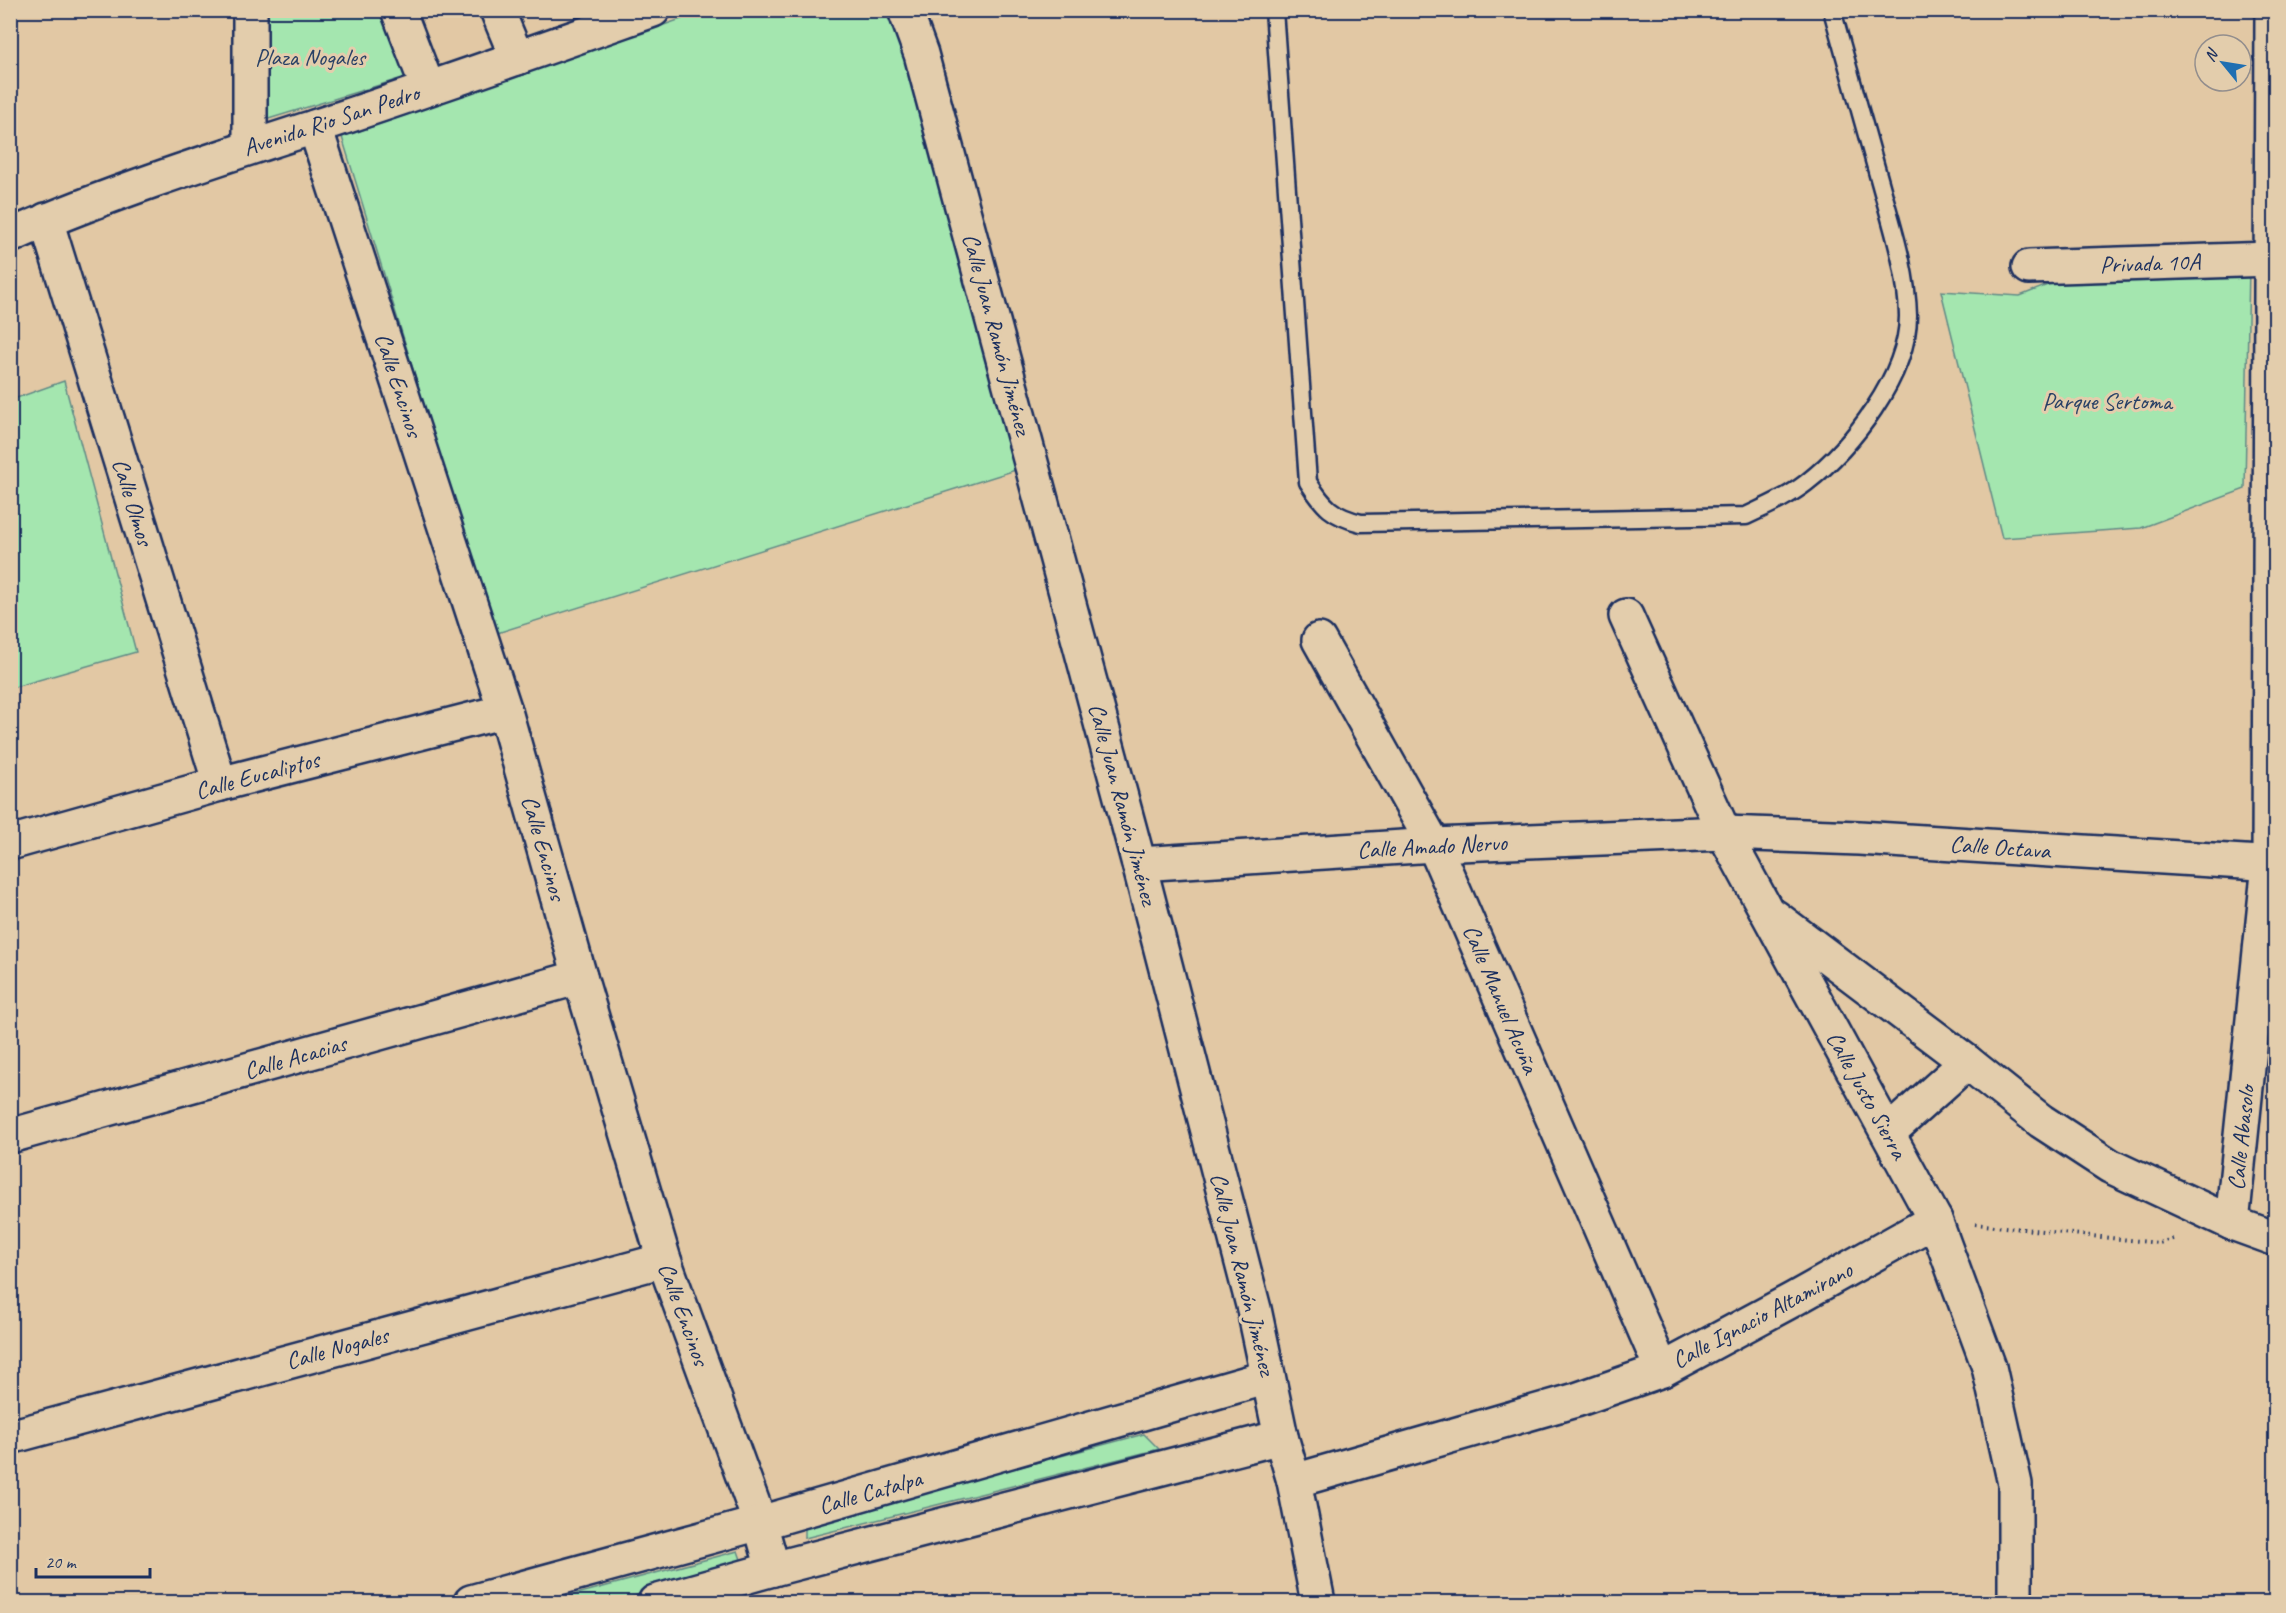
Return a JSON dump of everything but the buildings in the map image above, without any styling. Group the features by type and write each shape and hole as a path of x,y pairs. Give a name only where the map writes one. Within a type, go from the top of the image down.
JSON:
{"street":[{"path":"250,10 250,146"},
{"path":"398,10 428,88"},
{"path":"497,10 517,58"},
{"name":"Avenida Rio San Pedro","path":"10,236 46,220 250,146 315,127 653,10"},
{"name":"Calle Juan Ramón Jiménez","path":"905,10 921,54 1139,864 1251,1297 1281,1437 1294,1481 1318,1602"},
{"name":"Calle Abasolo","path":"2232,1223 2272,864 2272,10"},
{"name":"Calle Encinos","path":"315,127 505,711 580,977 664,1260 760,1523 773,1569"},
{"name":"Calle Olmos","path":"46,220 220,784"},
{"name":"Privada 10A","path":"2029,267 2273,279"},
{"name":"Calle Justo Sierra","path":"1626,616 1725,833 1935,1220 1989,1367 2015,1484 2015,1602"},
{"name":"Calle Manuel Acuña","path":"1319,640 1434,845 1662,1370"},
{"name":"Calle Eucaliptos","path":"10,843 220,784 505,711"},
{"name":"Calle Amado Nervo","path":"1139,864 1434,845 1725,833"},
{"name":"Calle Octava","path":"1725,833 1859,838 2272,864"},
{"path":"1767,911 1967,1062 2041,1121 2110,1166 2232,1223 2276,1239"},
{"name":"Calle Acacias","path":"10,1136 580,977"},
{"path":"1888,1133 1967,1062"},
{"name":"Calle Ignacio Altamirano","path":"1294,1481 1576,1400 1662,1370 1935,1220"},
{"name":"Calle Nogales","path":"10,1437 664,1260"},
{"name":"Calle Catalpa","path":"471,1602 760,1523 1268,1377"},
{"name":"Calle Catalpa","path":"655,1602 773,1569 1281,1437"}],"lane":[{"path":"1274,10 1308,482 1319,500 1340,518 1361,523 1746,516 1782,499 1807,482 1840,451 1879,402 1903,352 1908,317 1902,260 1832,10"}],"path":[{"path":"1935,1220 2159,1243 2180,1238"}],"green space":[{"name":"Plaza Nogales","path":"263,11 384,11 409,76 262,121"},
{"path":"704,11 895,11 1022,468 494,634 342,137"},
{"name":"Parque Sertoma","path":"2249,264 2245,489 2141,528 2002,538 1941,291 2020,296 2088,269"},
{"path":"64,381 136,652 11,688 11,400"},
{"path":"1144,1434 1159,1449 805,1538 805,1524"},
{"path":"738,1551 744,1568 610,1602 547,1602"}]}
